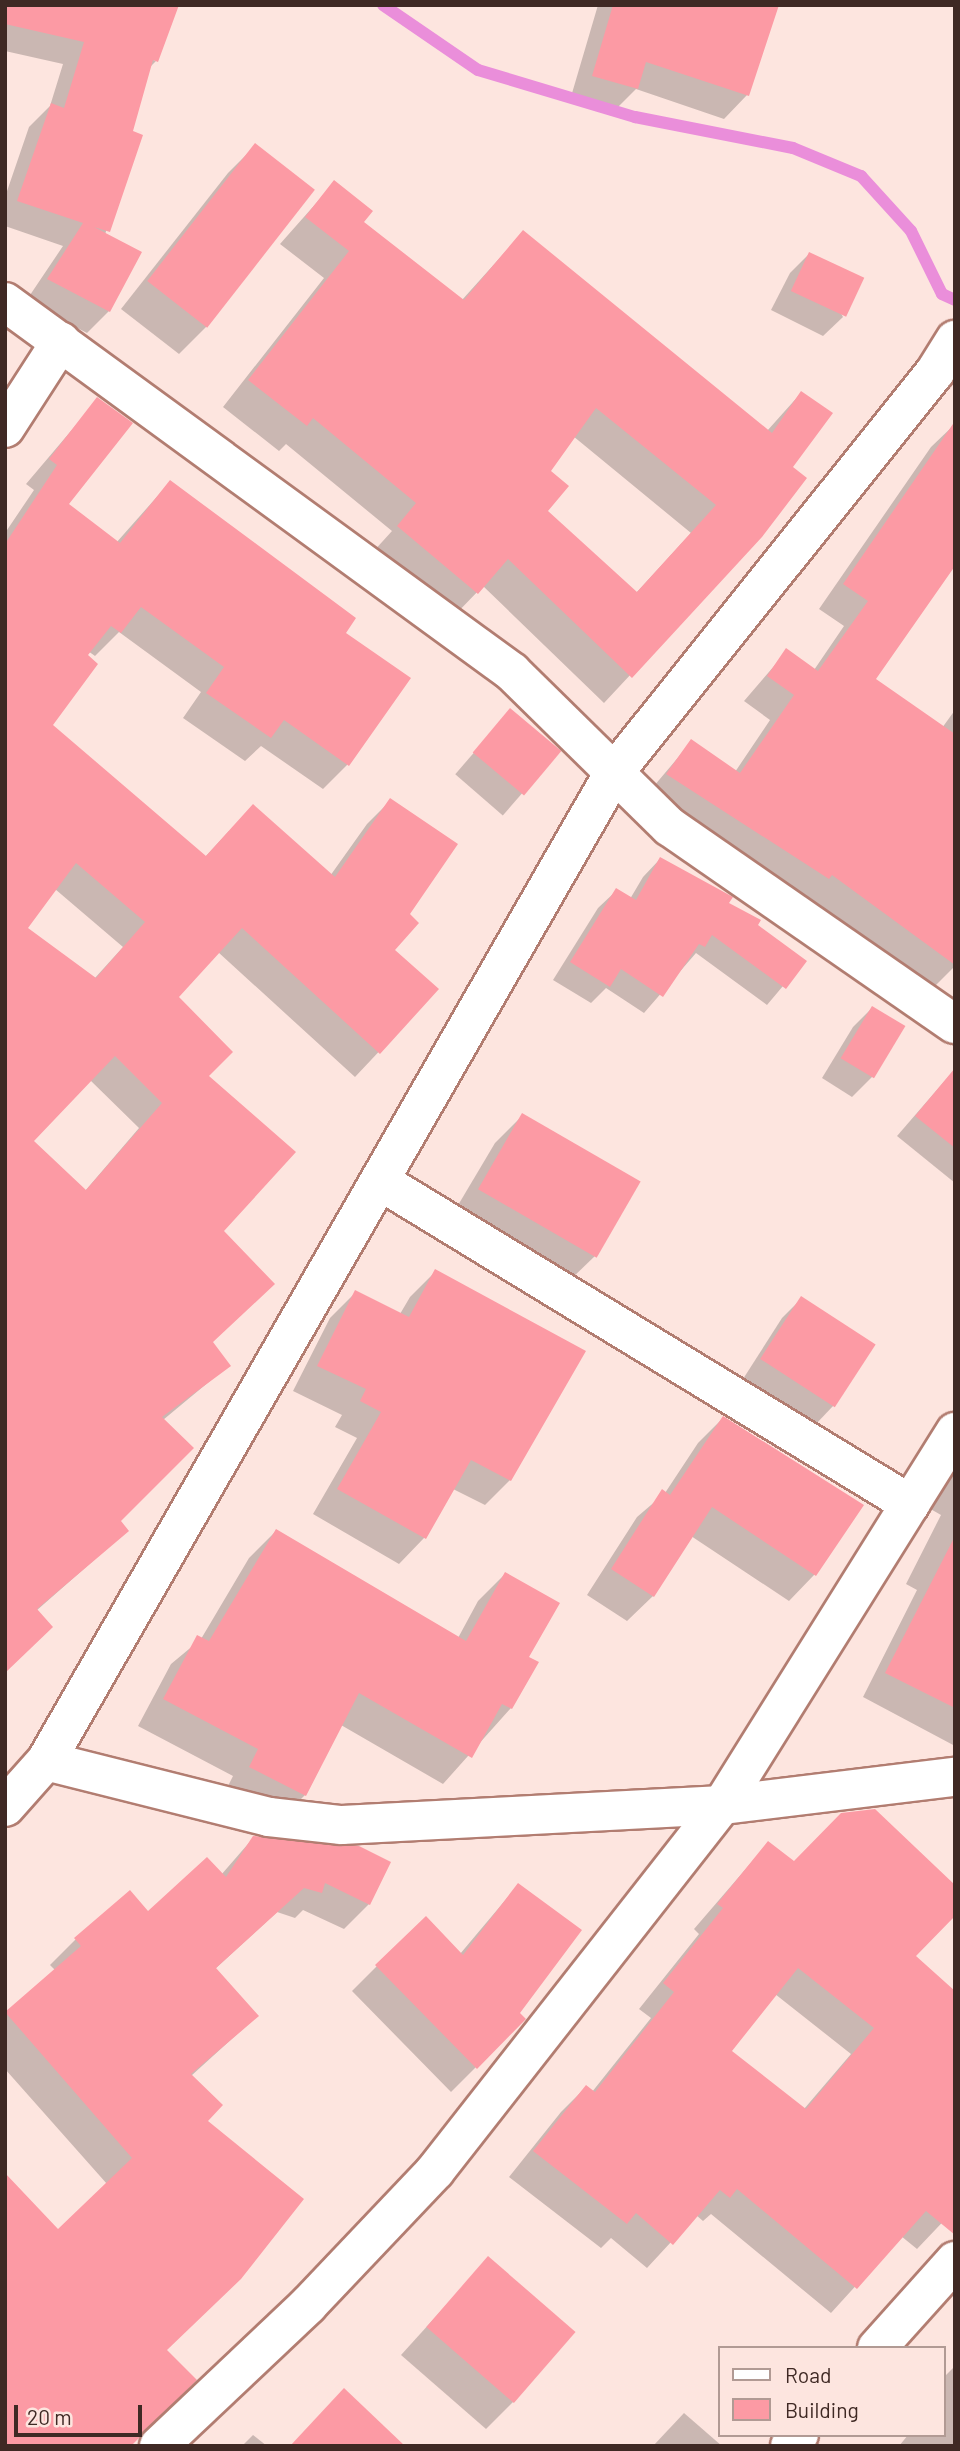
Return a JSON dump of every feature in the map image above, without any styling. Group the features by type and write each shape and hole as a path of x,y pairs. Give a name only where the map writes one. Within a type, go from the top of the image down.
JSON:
{"street":[{"path":"5,302 512,672 670,827 955,1024"},
{"path":"5,1807 46,1761 613,774 935,372 955,340"},
{"path":"5,428 61,341"},
{"path":"380,1181 910,1504"},
{"path":"159,2446 308,2305 435,2171 722,1805 955,1432"},
{"path":"46,1761 270,1817 342,1825 722,1805 955,1777"},
{"path":"879,2346 955,2261"}],"building":[{"path":"5,5 179,5 158,62 153,60 133,131 143,135 110,232 94,227 142,252 110,312 47,279 83,223 17,201 51,103 64,108 84,42 5,24"},
{"path":"613,5 779,5 749,96 646,62 638,89 592,76"},
{"path":"255,143 315,190 207,328 147,281"},
{"path":"334,180 373,211 364,222 464,300 523,230 772,433 801,391 833,413 793,467 807,478 762,537 632,678 508,559 478,594 397,526 416,503 313,418 307,426 248,380 349,251 305,217","holes":["596,408 716,505 637,592 548,511 569,486 551,471"]},
{"path":"809,252 864,278 846,317 791,291"},
{"path":"97,397 133,423 69,504 120,543 170,480 356,618 346,633 411,678 349,766 284,720 271,738 206,693 224,667 141,607 121,633 111,626 88,655 98,664 53,725 206,856 253,804 335,877 390,798 458,844 410,914 419,923 395,950 439,989 380,1054 242,928 179,997 233,1052 209,1076 296,1152 224,1231 275,1284 213,1342 231,1366 162,1417 194,1448 121,1521 129,1531 37,1609 53,1627 5,1673 5,544 57,465 49,459","holes":["76,863 145,922 96,978 28,928","115,1056 162,1103 86,1190 34,1141"]},
{"path":"955,421 955,566 876,679 955,734 955,965 832,875 829,879 666,774 691,739 740,773 794,695 767,676 786,648 818,671 868,601 843,584"},
{"path":"510,708 561,751 524,795 473,752"},
{"path":"660,857 733,897 729,903 761,920 758,925 807,961 786,989 712,935 705,947 699,944 663,997 621,969 610,987 570,962 616,888 636,900"},
{"path":"872,1006 905,1026 874,1078 841,1058"},
{"path":"955,1068 955,1148 915,1116"},
{"path":"522,1113 641,1182 597,1258 478,1189"},
{"path":"435,1269 586,1351 511,1481 471,1460 426,1539 337,1489 381,1412 360,1401 366,1389 317,1366 355,1290 409,1317"},
{"path":"801,1296 876,1344 835,1407 760,1359"},
{"path":"723,1416 864,1505 816,1576 712,1507 654,1597 611,1569 662,1489 670,1495"},
{"path":"276,1529 466,1641 505,1572 560,1603 529,1657 539,1662 512,1709 502,1704 472,1758 359,1693 306,1796 249,1767 258,1749 163,1699 197,1635 209,1641"},
{"path":"955,1536 955,1708 885,1673"},
{"path":"875,1809 955,1885 955,1916 916,1956 955,1991 955,2235 926,2211 857,2289 737,2189 730,2198 720,2190 673,2245 636,2213 627,2224 533,2151 586,2085 595,2092 674,1992 663,1983 723,1908 717,1904 768,1841 794,1861 841,1813","holes":["798,1968 874,2028 806,2109 732,2051"]},
{"path":"253,1836 359,1846 391,1862 370,1905 325,1883 322,1893 304,1888 216,1968 259,2016 191,2074 223,2105 208,2121 304,2199 241,2279 167,2350 197,2380 131,2446 5,2446 5,2173 58,2229 132,2158 5,2012 81,1946 74,1938 130,1890 148,1911 207,1857 226,1877"},
{"path":"518,1883 582,1930 520,2013 526,2019 477,2069 375,1965 426,1916 463,1955"},
{"path":"488,2256 576,2332 514,2403 426,2327"},
{"path":"344,2388 405,2446 290,2446"}],"waterway":[{"path":"383,5 478,70 635,117 793,148 861,176 911,231 942,294 955,300"}]}
